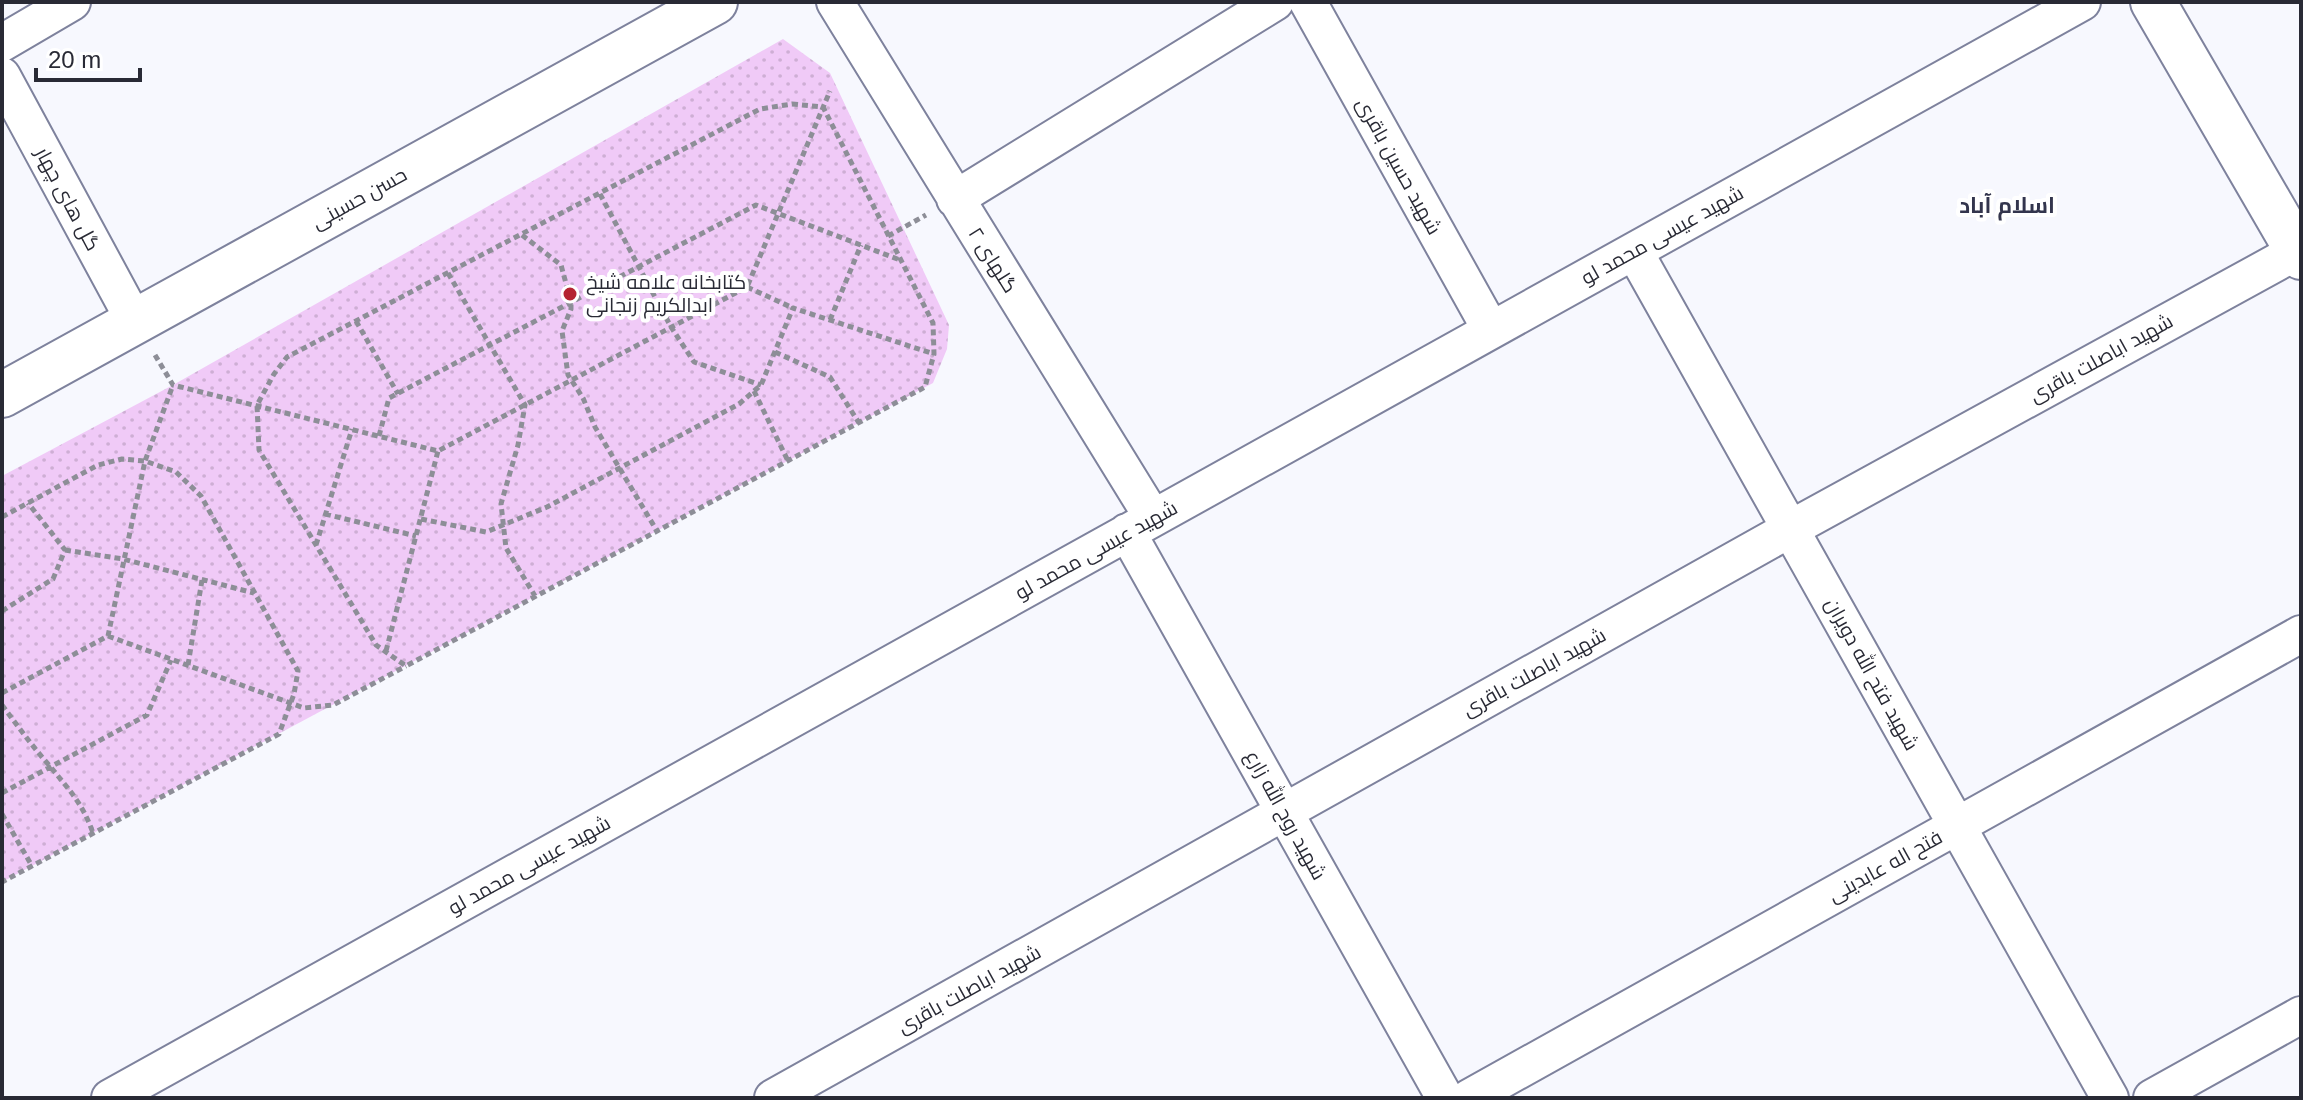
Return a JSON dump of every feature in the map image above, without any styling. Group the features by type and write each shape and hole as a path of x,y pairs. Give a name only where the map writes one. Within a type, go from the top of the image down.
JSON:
{"street":[{"path":"2,43 72,2"},
{"name":"حسن حسینی","path":"2,395 715,2"},
{"name":"گلهای ۲","path":"835,2 955,199 1140,525"},
{"path":"955,199 1275,2"},
{"name":"شهید حسین باقری","path":"1308,2 1491,330"},
{"name":"شهید عیسی محمد لو","path":"110,1098 2082,2"},
{"path":"2153,2 2300,252"},
{"name":"گل های چهار","path":"2,76 135,322"},
{"name":"شهید فتح الله دویران","path":"1634,251 2110,1098"},
{"name":"شهید اباصلت باقری","path":"773,1098 1790,529 2300,252"},
{"name":"شهید روح الله زارع","path":"1140,525 1284,813 1445,1098"},
{"name":"فتح اله عابدینی","path":"1469,1098 2301,634"},
{"path":"2152,1098 2301,1015"}],"path":[{"path":"108,636 145,461 173,385 438,451 747,287 830,91"},
{"path":"406,666 376,645 259,450 257,405 274,374 287,357 760,109 792,104 823,107"},
{"path":"2,693 108,636 304,708 333,705 925,387 934,354 933,323 823,107"},
{"path":"600,194 671,327 694,362 761,385"},
{"path":"379,436 389,398 756,205 901,260"},
{"path":"522,235 561,265 571,302 562,331 568,375 657,531"},
{"path":"830,320 861,245"},
{"path":"448,273 525,405 518,445 501,504 506,548 535,596"},
{"path":"747,287 793,308 934,354"},
{"path":"421,519 486,532 504,526 547,507 739,404 761,385 793,308"},
{"path":"356,321 398,394"},
{"path":"775,352 830,377 859,423"},
{"path":"754,391 788,461"},
{"path":"316,545 352,429"},
{"path":"386,651 438,451"},
{"path":"2,517 98,465 122,459 145,461 176,472 201,496 298,671 291,703 279,734 2,882"},
{"path":"28,503 65,550 123,559 254,593"},
{"path":"325,514 416,536"},
{"path":"2,611 53,579 65,550"},
{"path":"188,665 202,580"},
{"path":"2,793 147,715 171,660"},
{"path":"2,705 72,790 84,808 93,833"},
{"path":"2,814 32,866"}],"shaded area":[{"path":"783,39 830,73 949,325 947,349 933,383 2,882 2,476 173,385"}],"place":[{"name":"کتابخانه علامه شیخ ابدالکریم زنجانی","path":"570,294"}],"district":[{"name":"اسلام آباد","path":"2007,205"}]}
